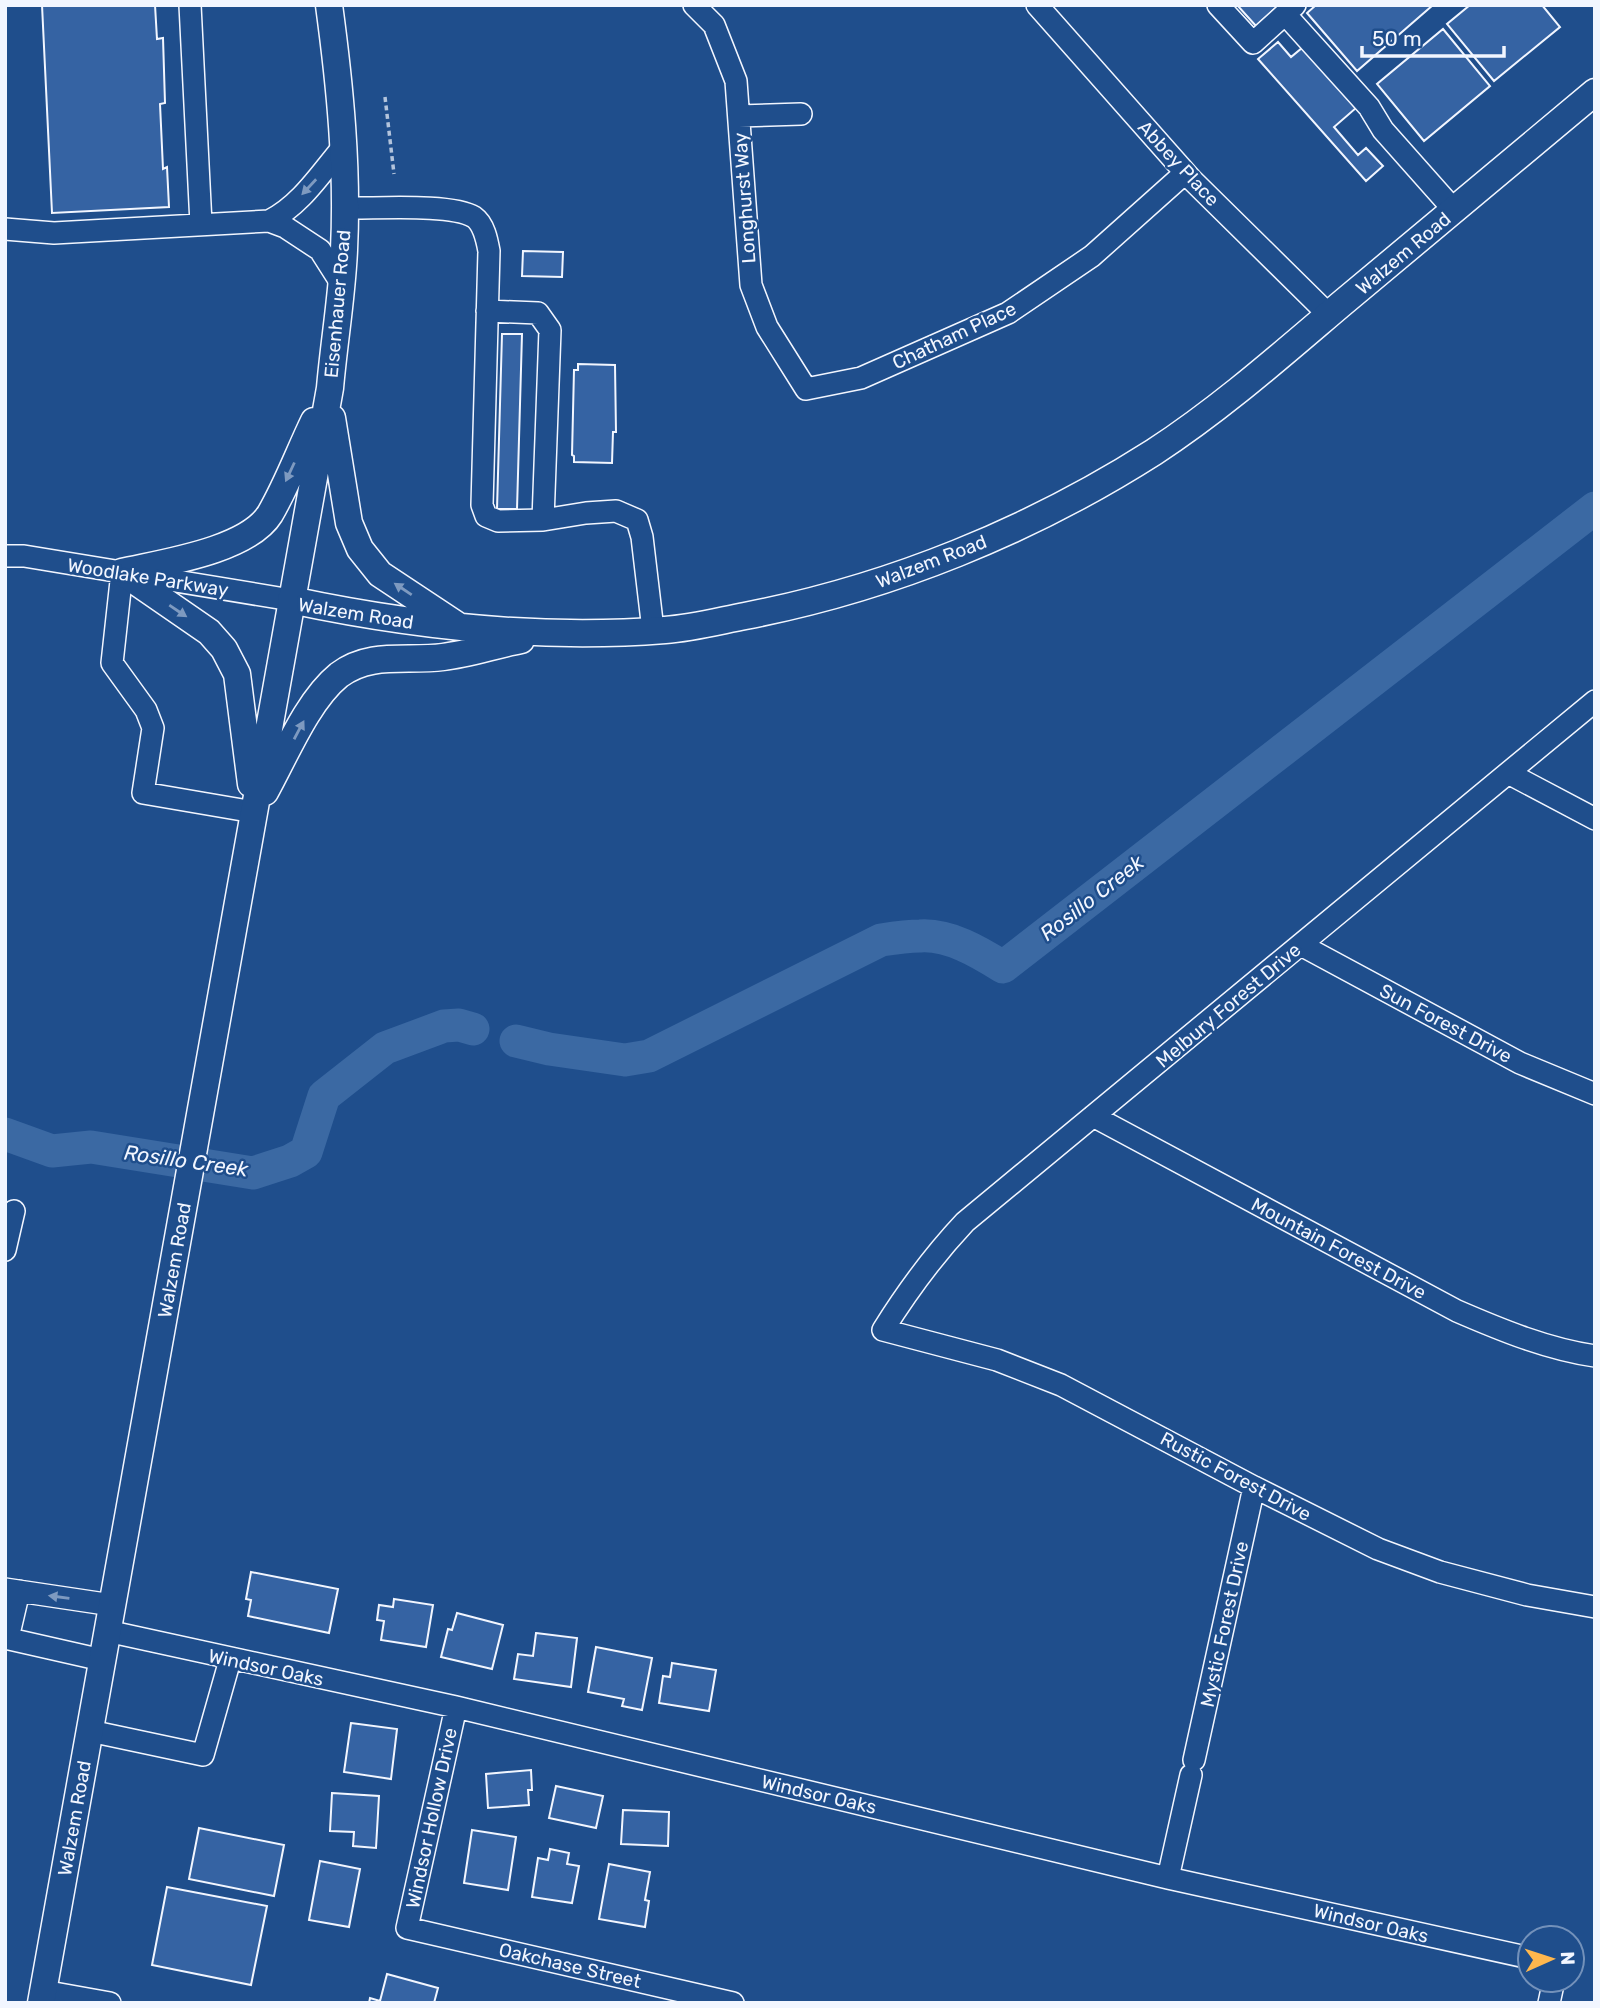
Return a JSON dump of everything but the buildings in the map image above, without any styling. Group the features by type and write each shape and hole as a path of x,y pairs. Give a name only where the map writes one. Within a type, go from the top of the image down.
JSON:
{"main road":[{"name":"Eisenhauer Road","path":"291,600 330,388 341,283 345,208 343,147 339,85 329,5"},
{"name":"Walzem Road","path":"42,1997 291,600 362,615 460,627 600,633 666,630 800,605 890,579 972,546 1079,497 1157,450 1243,387 1595,92"},
{"path":"122,572 211,552 248,534 268,516 330,388"},
{"path":"330,388 334,440 349,523 360,549 380,573 460,627"},
{"path":"122,572 209,632 229,658 237,674 254,812"},
{"path":"254,812 310,709 342,673 390,657 442,658 556,631"}],"street":[{"path":"190,5 201,224"},
{"name":"Longhurst Way","path":"694,5 714,25 736,81 751,285 767,327 806,389"},
{"name":"Abbey Place","path":"1037,5 1185,173 1329,315"},
{"path":"1218,5 1253,43 1290,9 1369,107 1382,130 1454,210"},
{"path":"739,116 801,114"},
{"path":"5,229 54,233 268,220 281,215 310,187 343,147"},
{"name":"Chatham Place","path":"806,389 861,377 1008,313 1092,256 1185,173"},
{"path":"345,208 449,210 475,217 484,231 489,251 482,505 486,516 498,521 543,520 616,510 637,520 642,537 653,630"},
{"path":"268,220 285,227 320,250 341,283"},
{"path":"487,311 538,313 550,330 543,520"},
{"name":"Woodlake Parkway","path":"5,556 24,556 291,600"},
{"path":"122,572 113,663 146,710 153,728 143,793 254,812"},
{"name":"Melbury Forest Drive","path":"883,1330 912,1284 965,1222 1595,701"},
{"path":"1508,773 1595,819"},
{"name":"Sun Forest Drive","path":"1301,945 1520,1063 1595,1094"},
{"name":"Mountain Forest Drive","path":"1093,1116 1457,1311 1553,1346 1595,1356"},
{"path":"5,1250 14,1211"},
{"name":"Rustic Forest Drive","path":"883,1330 997,1360 1062,1385 1254,1488 1378,1549 1440,1572 1527,1595 1595,1607"},
{"name":"Mystic Forest Drive","path":"1168,1878 1254,1488"},
{"path":"102,1660 7,1638 12,1590 112,1605"},
{"name":"Windsor Oaks","path":"107,1631 230,1660 456,1707 1168,1878 1516,1955"},
{"path":"89,1731 204,1755 230,1660"},
{"name":"Windsor Hollow Drive","path":"407,1928 456,1707"},
{"name":"Oakchase Street","path":"407,1928 733,2003"},
{"path":"42,1997 110,2003"}],"path":[{"path":"385,97 394,174"}],"waterway":[{"name":"Rosillo Creek","path":"516,1041 549,1049 625,1060 649,1056 886,939 915,936 942,938 974,950 1003,967 1595,508"},
{"name":"Rosillo Creek","path":"5,1134 52,1151 91,1147 253,1173 290,1161 306,1152 324,1096 385,1048 444,1026 459,1025 473,1029"}]}
